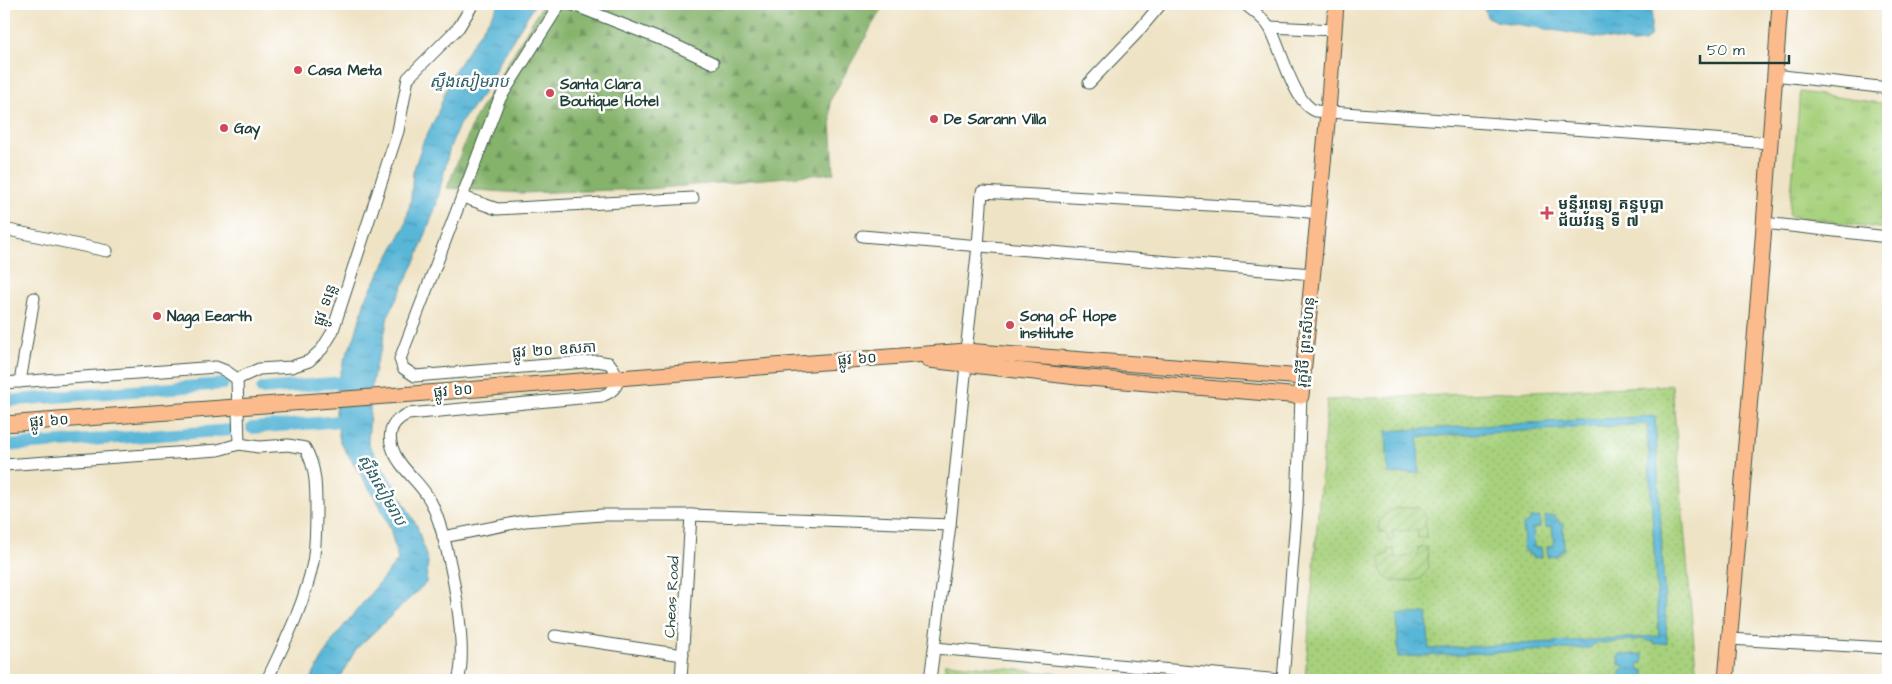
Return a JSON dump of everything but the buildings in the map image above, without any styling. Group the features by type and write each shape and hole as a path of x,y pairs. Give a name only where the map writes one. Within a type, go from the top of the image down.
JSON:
{"main road":[{"name":"រុក្ខវិថី ព្រះសីហនុ","path":"1301,396 1328,112 1336,4"},
{"path":"1726,680 1780,4"},
{"name":"ផ្លូវ ៦០","path":"4,424 902,357 966,358 1303,377"},
{"name":"ផ្លូវ ៦០","path":"966,358 1077,377 1301,396"}],"street":[{"name":"ផ្លូវ ទន្លេ","path":"238,379 259,369 291,367 308,361 322,349 332,333 398,131 408,78 459,27 474,4"},
{"name":"ផ្លូវ ២០ ឧសភា","path":"560,4 499,100 400,359 402,368 415,376 597,361 609,362 615,370 617,378"},
{"path":"571,4 670,43 713,63"},
{"path":"1089,83 1161,4"},
{"path":"1245,4 1270,26 1298,94 1307,108 1316,111 1770,144"},
{"path":"1270,26 1334,30"},
{"path":"1774,75 1888,88"},
{"path":"930,680 950,525 982,192 1279,209 1318,213"},
{"path":"463,197 497,209 693,198"},
{"path":"1764,223 1888,237"},
{"path":"4,229 107,251"},
{"path":"862,236 1312,274"},
{"path":"20,382 34,298"},
{"path":"4,383 216,367 238,379 239,444"},
{"path":"458,680 462,661 460,622 443,537 428,497 402,464 392,446 393,426 398,418 408,414 602,396 615,390 617,378"},
{"name":"រុក្ខវិថី ព្រះសីហនុ","path":"1282,680 1297,507 1301,396"},
{"path":"4,465 218,450 239,444 259,447 288,445 305,448 311,459 315,479 316,534 311,570 290,631 267,680"},
{"path":"443,537 526,521 602,515 692,515 950,525"},
{"name":"Cheas Road","path":"681,680 692,515"},
{"path":"555,636 684,655"},
{"path":"1730,639 1888,648"},
{"path":"935,648 1282,680"}],"green space":[{"path":"543,4 884,4 830,101 834,173 648,189 520,193 447,188 474,120"},
{"path":"1800,92 1888,104 1888,229 1789,216"},
{"path":"1672,385 1697,680 1305,680 1327,400"},
{"path":"1417,507 1425,514 1426,537 1418,538 1417,530 1393,531 1393,540 1388,541 1387,535 1380,532 1379,522 1382,517 1390,510"},
{"path":"1427,547 1429,568 1421,579 1398,581 1383,575 1380,557 1388,554 1388,550 1394,549 1395,558 1418,555 1418,548"},
{"path":"946,663 1126,680 944,680"}],"water":[{"name":"ស្ទឹងសៀមរាប","path":"499,4 535,4 499,62 484,92 459,125 450,147 436,206 417,258 388,316 372,384 368,443 417,526 428,562 426,583 356,649 339,680 310,680 334,638 398,560 390,528 379,504 340,442 336,414 337,387 344,360 355,336 365,300 405,226 411,199 413,172 423,142 437,115 451,76"},
{"path":"1483,4 1609,4 1611,7 1614,5 1617,7 1621,4 1653,4 1650,37 1644,42 1633,43 1496,21 1487,17"},
{"path":"1655,416 1667,643 1654,644 1653,641 1646,641 1645,639 1594,644 1590,648 1398,657 1397,615 1427,613 1429,649 1659,636 1647,424 1418,437 1419,473 1388,474 1386,431"},
{"path":"1545,516 1555,516 1560,524 1563,524 1564,550 1560,550 1560,554 1557,554 1557,556 1548,557 1547,547 1554,546 1552,526 1546,527"},
{"path":"1540,517 1540,527 1533,528 1534,547 1541,547 1542,557 1532,558 1532,555 1528,555 1528,551 1524,551 1523,525 1530,521 1530,518"},
{"path":"1643,654 1643,663 1638,664 1639,670 1644,670 1644,678 1640,678 1640,680 1620,679 1620,670 1624,670 1624,665 1619,665 1619,655"}],"waterway":[{"path":"262,389 354,381"},
{"path":"4,401 223,384"},
{"path":"252,428 354,420"},
{"path":"4,446 233,430"}],"place":[{"name":"Casa Meta","path":"298,70"},
{"name":"Santa Clara Boutique Hotel","path":"550,93"},
{"name":"De Sarann Villa","path":"934,119"},
{"name":"Gay","path":"224,128"},
{"name":"មន្ទីរពេទ្យ គន្ធបុប្ផា ជ័យវ័រន្ម ទី ៧","path":"1547,213"},
{"name":"Naga Eearth","path":"157,316"},
{"name":"Song of Hope institute","path":"1010,325"}]}
